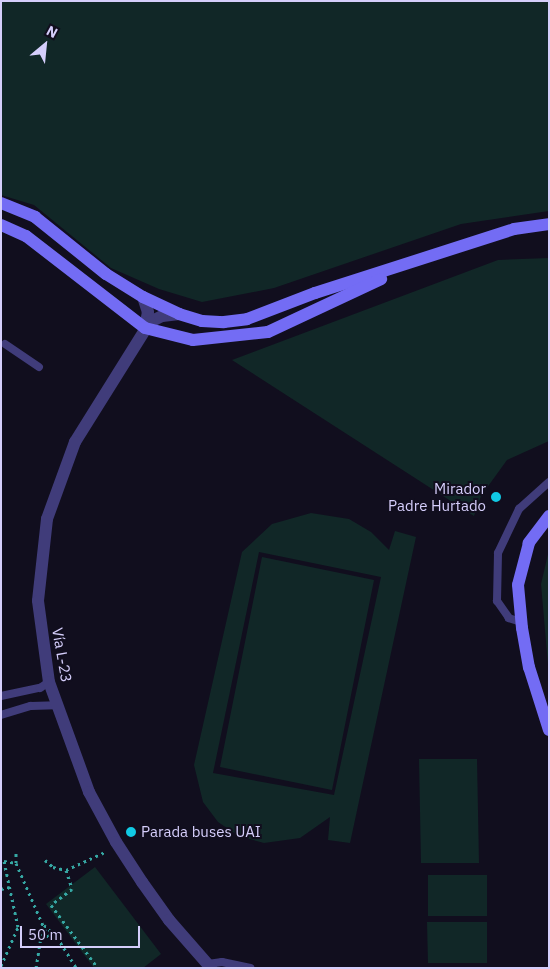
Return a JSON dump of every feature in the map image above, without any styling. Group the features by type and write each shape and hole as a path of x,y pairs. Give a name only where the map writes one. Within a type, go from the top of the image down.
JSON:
{"main road":[{"path":"1,203 35,217 106,274 142,297 179,314 202,321 247,319 315,293 514,229 549,224"},
{"path":"1,225 26,236 145,328 193,340 268,332 413,263"},
{"path":"549,516 537,530 524,556 518,585 521,622 541,708 549,730"},
{"path":"541,708 549,719"}],"street":[{"path":"142,297 148,312 145,328"},
{"name":"Vía L-23","path":"179,314 154,319 145,328 75,442 50,510 42,546 38,600 49,682 55,705 89,792 118,846 169,920 209,966"}],"lane":[{"path":"5,344 39,367"},
{"path":"521,622 510,618 497,601 498,552 519,509 549,482"},
{"path":"1,696 34,690 49,682"},
{"path":"1,714 44,703 55,705"},
{"path":"209,966 222,962 250,968"}],"path":[{"path":"45,860 53,868 66,870 118,846"},
{"path":"16,853 16,863 48,937"},
{"path":"1,966 18,927 4,861 16,863"},
{"path":"66,870 72,889 51,905 98,968"},
{"path":"1,890 10,887"},
{"path":"36,968 43,924"},
{"path":"43,924 57,937 76,968"}],"green space":[{"path":"1,1 549,1 549,211 461,224 274,288 202,302 159,289 111,268 34,205 1,195"},
{"path":"549,258 549,441 507,460 481,496 474,516 232,360 498,260"},
{"path":"311,513 349,519 371,532 389,550 395,531 416,537 350,843 328,840 330,817 300,838 264,843 239,836 218,822 203,802 194,765 242,552 272,524","holes":["259,552 381,577 334,795 213,773"]},
{"path":"549,550 549,676 541,584"},
{"path":"262,557 374,580 332,790 220,767"},
{"path":"419,759 477,759 479,863 421,863"},
{"path":"95,867 161,954 143,968 94,968 46,904"},
{"path":"428,875 487,875 487,916 428,916"},
{"path":"427,922 487,922 487,963 428,963"}],"place":[{"name":"Mirador Padre Hurtado","path":"496,497"},
{"name":"Parada buses UAI","path":"131,832"}]}
